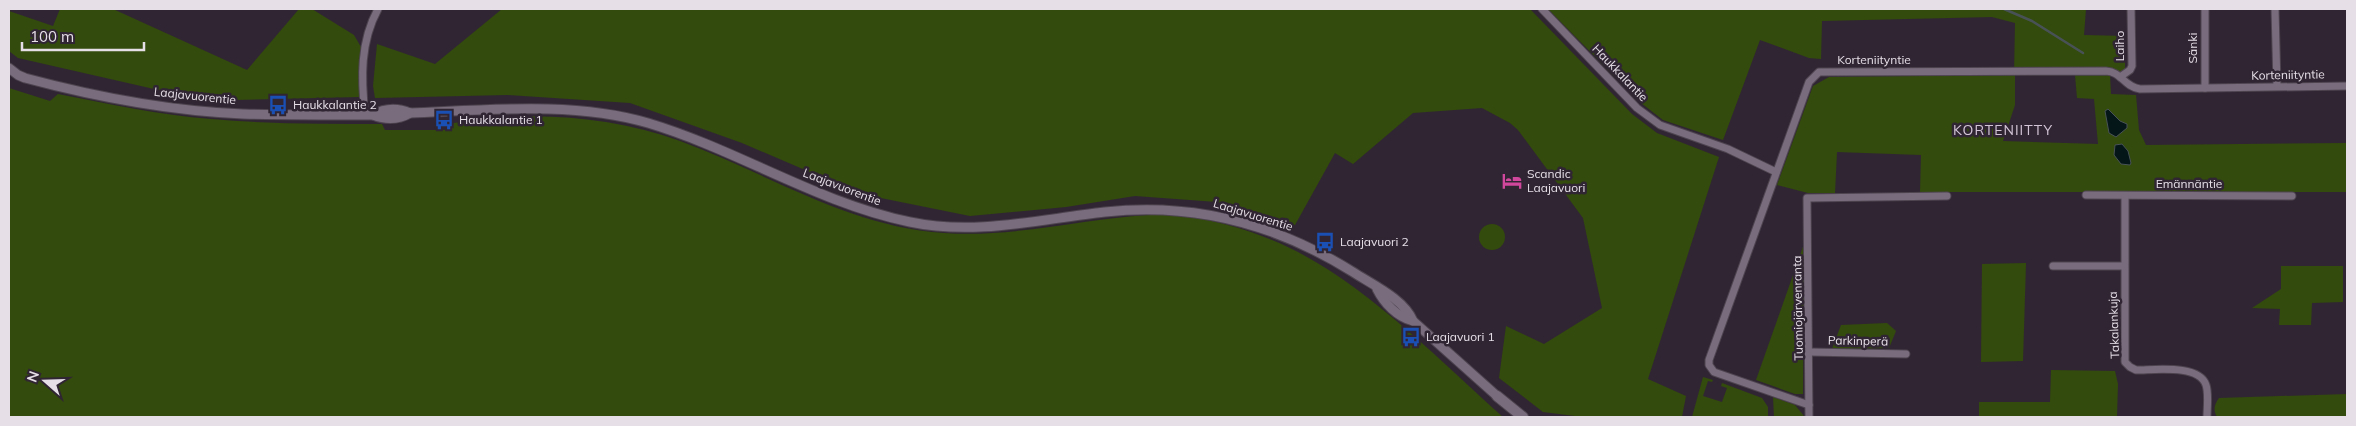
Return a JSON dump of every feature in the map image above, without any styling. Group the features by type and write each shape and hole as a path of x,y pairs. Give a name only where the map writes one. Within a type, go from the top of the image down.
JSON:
{"main road":[{"name":"Laajavuorentie","path":"1497,396 1523,417"}],"street":[{"path":"369,115 362,62 368,32 378,9"},
{"name":"Haukkalantie","path":"1542,9 1637,108 1660,125 1728,149 1776,172"},
{"name":"Laiho","path":"2120,78 2132,66 2131,9"},
{"name":"Sänki","path":"2204,88 2205,9"},
{"path":"2275,9 2277,86"},
{"name":"Laajavuorentie","path":"9,68 13,76 110,98 184,109 243,114 369,115 382,119 392,119 402,118 410,114 533,110 623,117 688,136 830,198 870,212 933,226 998,227 1106,212 1195,212 1236,221 1302,244 1345,267 1377,289 1385,302 1404,318 1413,321 1497,396"},
{"name":"Korteniityntie","path":"1809,406 1714,372 1708,364 1809,82 1819,72 2106,71 2115,72 2127,85 2140,88 2347,86"},
{"name":"Emännäntie","path":"2086,195 2292,196"},
{"name":"Tuomiojärvenranta","path":"1809,417 1808,198 1946,196"},
{"name":"Takalankuja","path":"2125,196 2125,362 2136,370 2190,371 2202,377 2207,387 2206,417"},
{"path":"2053,266 2124,266"},
{"name":"Parkinperä","path":"1810,352 1906,354"}],"green space":[{"path":"60,9 113,9 247,70 299,9 312,9 354,35 361,47 359,97 233,100 154,89 18,58 9,51 9,11 53,26"},
{"path":"502,9 1530,9 1632,114 1657,133 1719,157 1648,379 1686,396 1682,417 1583,417 1543,412 1499,378 1506,326 1544,344 1602,308 1583,218 1518,130 1510,123 1482,108 1413,113 1353,164 1335,153 1295,225 1217,202 1135,196 1066,207 970,216 861,194 742,143 630,103 507,95 375,98 373,86 377,44 435,64"},
{"path":"1548,9 2086,9 2084,35 2125,36 2125,70 2110,75 2111,94 2136,95 2139,130 2146,145 2347,143 2347,192 1920,192 1921,155 1837,152 1835,193 1808,193 1777,185 1813,86 1829,77 2014,75 2015,23 1992,17 1822,21 1821,59 1809,58 1760,40 1723,140 1663,120 1641,103","holes":["2015,75 2075,75 2077,98 2094,99 2098,144 2003,141 2015,105"]},
{"path":"9,88 50,101 58,94 172,115 232,121 382,124 385,130 448,130 448,124 506,117 536,116 624,125 680,141 842,210 875,221 909,229 944,233 970,234 1021,231 1149,215 1180,216 1212,221 1243,229 1272,240 1303,255 1334,274 1394,319 1503,417 9,417"},
{"path":"1492,224 1501,228 1505,237 1501,246 1492,250 1483,246 1479,237 1483,228"},
{"path":"1804,244 1803,394 1795,394 1756,380"},
{"path":"2026,263 2023,361 1981,362 1982,264"},
{"path":"2281,266 2343,266 2343,302 2312,303 2311,325 2279,325 2280,309 2252,308 2281,289"},
{"path":"1887,323 1896,331 1889,348 1832,349 1841,325"},
{"path":"2051,370 2115,371 2118,384 2117,417 1979,417 1979,402 2050,402"},
{"path":"1703,377 1713,380 1712,382 1708,381 1703,396 1722,402 1727,388 1721,386 1722,383 1762,398 1768,407 1768,417 1692,417"},
{"path":"2347,394 2347,417 2217,417 2215,412 2215,405 2219,398"},
{"path":"1773,397 1795,405 1804,416 1774,417"}],"shaded area":[{"path":"2108,109 2120,121 2127,124 2127,128 2116,137 2109,133 2105,111"},
{"path":"2122,144 2128,151 2130,165 2121,164 2114,155 2115,145"}],"waterway":[{"path":"2004,9 2032,21 2083,53"}],"place":[{"name":"Haukkalantie 2","path":"278,105"},
{"name":"Haukkalantie 1","path":"444,120"},
{"name":"Scandic Laajavuori","path":"1512,181"},
{"name":"Laajavuori 2","path":"1325,242"},
{"name":"Laajavuori 1","path":"1411,337"}],"district":[{"name":"KORTENIITTY","path":"2003,130"}]}
